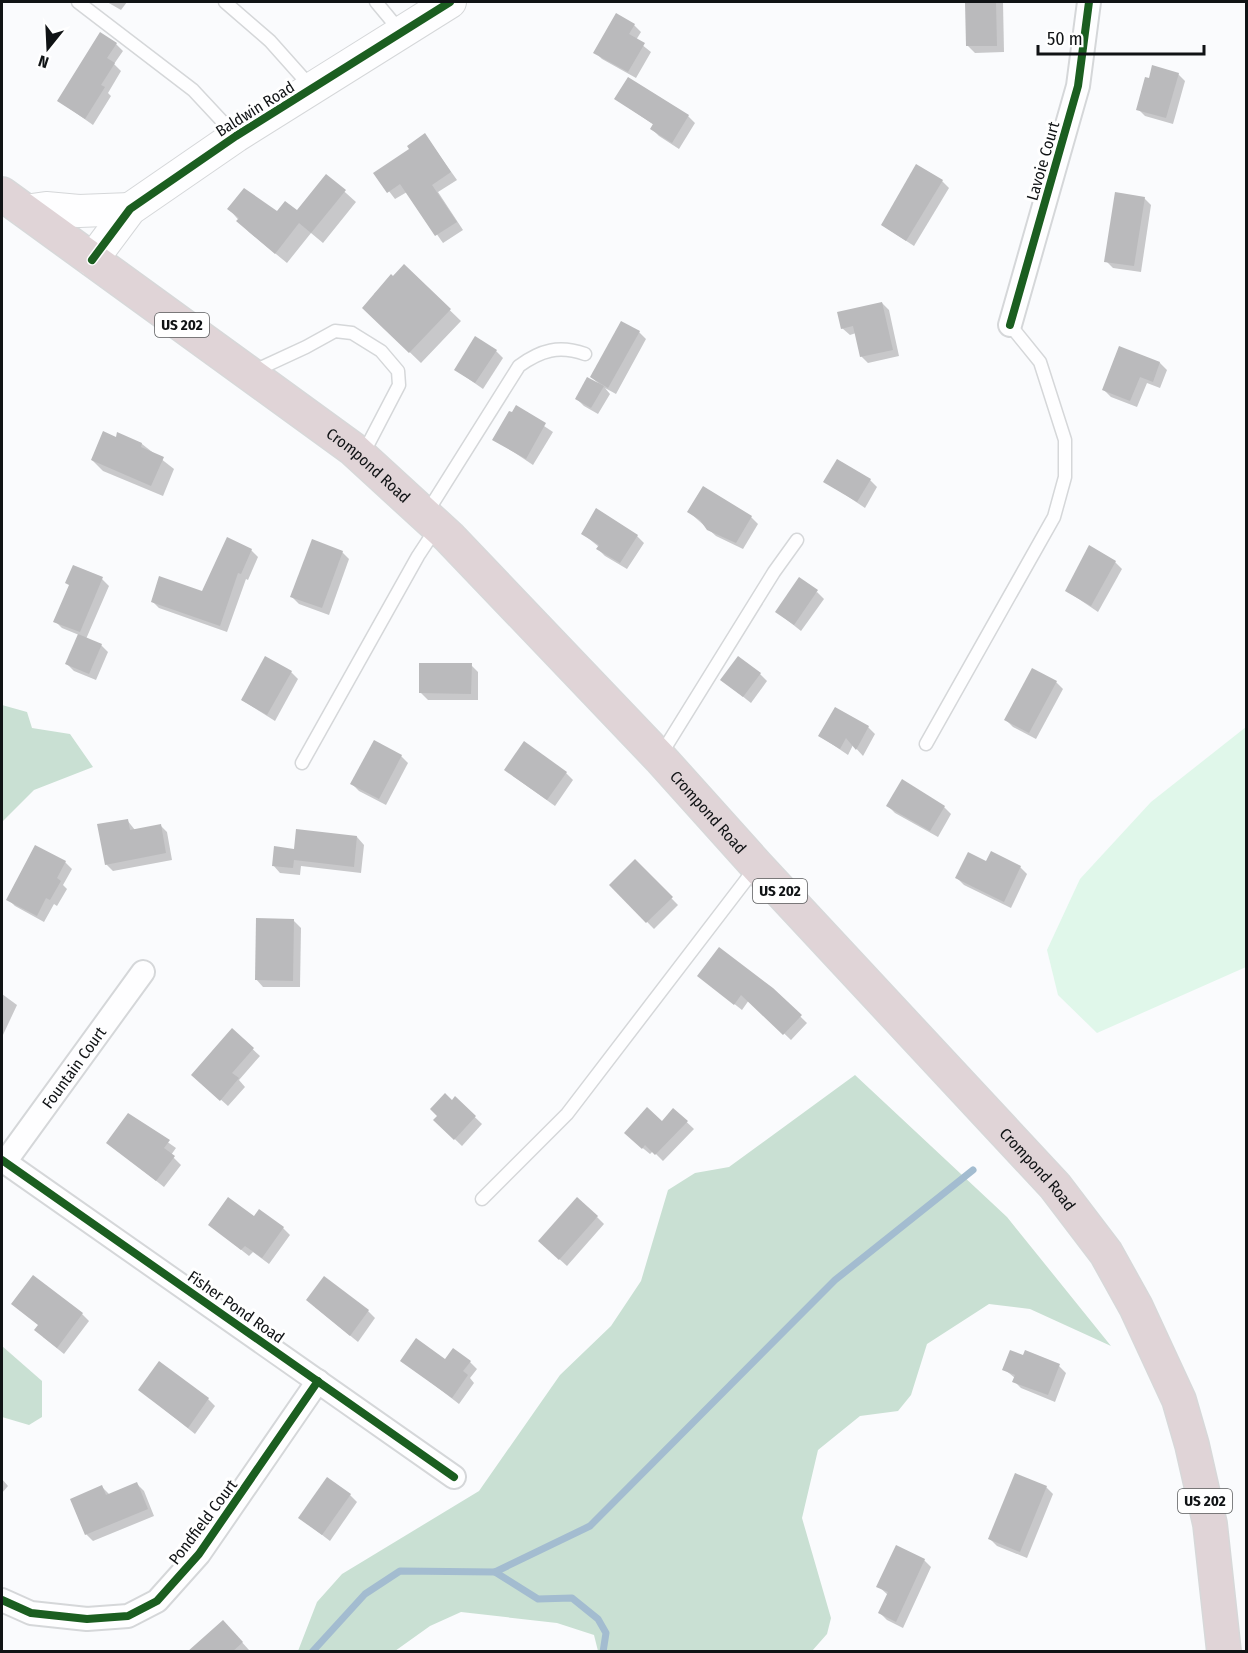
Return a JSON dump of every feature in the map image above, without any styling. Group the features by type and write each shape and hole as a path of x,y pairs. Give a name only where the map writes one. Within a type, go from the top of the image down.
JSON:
{"highway":[{"name":"Crompond Road","path":"13,203 361,457 432,521 660,758 756,866 1055,1186 1106,1253 1160,1356 1179,1400 1210,1524 1224,1652"}],"street":[{"name":"Baldwin Road","path":"92,260 130,209 236,136 450,2"},
{"name":"Lavoie Court","path":"1010,325 1078,86 1089,2"},
{"path":"13,203 79,211 130,209"},
{"name":"Fountain Court","path":"3,1161 142,972"},
{"name":"Fisher Pond Road","path":"3,1161 454,1477"},
{"name":"Pondfield Court","path":"2,1600 31,1613 87,1619 128,1616 157,1601 199,1554 318,1381"}],"lane":[{"path":"78,2 193,90 236,136"},
{"path":"225,2 270,41 312,88"},
{"path":"376,2 401,32"},
{"path":"926,744 1054,517 1065,477 1065,440 1040,362 1010,325"},
{"path":"248,374 335,331 352,333 381,351 398,371 399,385 361,457"},
{"path":"302,763 418,556 432,521 519,366 538,352 567,348 585,354"},
{"path":"660,758 774,572 797,540"},
{"path":"482,1199 567,1114 756,866"}],"green space":[{"path":"2,705 27,712 32,728 70,734 93,767 34,790 2,822"},
{"path":"1246,727 1246,967 1097,1033 1058,995 1047,950 1080,879 1151,802"},
{"path":"855,1075 1007,1217 1111,1346 1030,1309 989,1304 927,1344 911,1395 898,1411 860,1416 818,1450 802,1518 831,1618 827,1634 812,1651 598,1651 594,1635 557,1623 461,1612 430,1626 395,1651 298,1651 317,1602 342,1574 479,1491 560,1375 611,1326 641,1281 668,1190 695,1173 729,1167"},
{"path":"2,1346 42,1381 42,1417 29,1425 2,1417"}],"building":[{"path":"965,2 996,2 997,46 966,46"},
{"path":"616,13 635,24 629,34 645,43 628,72 593,53"},
{"path":"100,32 117,43 107,58 115,63 101,85 105,87 85,119 57,101"},
{"path":"1152,65 1179,73 1166,118 1136,110 1145,77 1149,78"},
{"path":"628,77 689,115 672,143 650,129 653,124 614,99"},
{"path":"425,133 451,172 432,185 457,222 435,236 400,184 387,193 373,173 409,149 407,146"},
{"path":"916,164 943,180 906,241 881,225"},
{"path":"326,174 346,190 311,233 299,223 275,254 236,221 239,218 227,209 244,188 277,211 285,201 297,210"},
{"path":"1115,192 1145,197 1134,266 1104,262"},
{"path":"404,264 451,309 409,353 362,308 391,274 393,276"},
{"path":"882,302 893,350 860,357 853,326 841,329 837,312"},
{"path":"621,321 640,331 608,388 590,377"},
{"path":"475,336 497,350 475,383 454,370"},
{"path":"1119,346 1160,362 1153,382 1140,377 1130,401 1102,390"},
{"path":"587,377 604,386 591,408 575,399"},
{"path":"516,405 546,423 526,459 492,440 509,411 512,412"},
{"path":"103,431 116,437 117,432 142,443 141,447 164,457 151,486 91,460"},
{"path":"837,459 871,479 857,502 823,482"},
{"path":"703,486 752,516 736,543 707,530 700,520 687,512"},
{"path":"596,508 638,535 620,563 596,549 599,545 581,534"},
{"path":"227,537 252,549 241,574 238,573 220,626 151,602 159,576 202,591"},
{"path":"312,539 343,551 322,608 290,597"},
{"path":"1089,545 1116,561 1091,606 1065,591"},
{"path":"73,565 103,577 80,632 53,622 69,585 65,583"},
{"path":"799,577 818,590 794,625 775,612"},
{"path":"78,634 102,644 89,674 65,664"},
{"path":"265,656 292,671 267,715 241,700"},
{"path":"738,656 761,673 743,697 720,680"},
{"path":"419,663 472,663 471,694 419,693"},
{"path":"1032,668 1057,681 1029,733 1004,720"},
{"path":"835,707 869,726 856,750 846,738 840,749 818,736"},
{"path":"374,740 402,755 379,799 350,784"},
{"path":"524,741 567,772 547,800 504,770"},
{"path":"902,779 945,806 930,831 886,806"},
{"path":"128,819 130,830 161,824 166,853 105,865 97,824"},
{"path":"296,829 357,836 354,867 294,860 293,868 272,866 274,846 294,849"},
{"path":"35,845 66,861 57,878 61,881 50,900 46,898 37,916 6,900"},
{"path":"991,851 1021,866 1004,902 955,878 968,852 986,861"},
{"path":"635,859 673,897 646,923 609,885"},
{"path":"256,918 294,919 293,981 255,980"},
{"path":"719,947 773,988 802,1015 783,1035 741,995 734,1005 697,976"},
{"path":"232,1028 254,1048 232,1073 239,1078 220,1101 191,1075"},
{"path":"445,1093 452,1100 455,1096 476,1116 454,1140 433,1120 437,1116 430,1109"},
{"path":"647,1107 662,1121 673,1108 688,1121 655,1155 645,1145 642,1149 624,1133"},
{"path":"128,1113 170,1140 164,1148 175,1156 156,1181 106,1143"},
{"path":"228,1197 254,1216 259,1209 284,1227 262,1258 245,1246 241,1250 208,1225"},
{"path":"577,1197 598,1216 559,1260 538,1241"},
{"path":"33,1275 83,1313 57,1348 34,1330 38,1325 11,1304"},
{"path":"324,1276 369,1310 350,1336 306,1300"},
{"path":"416,1338 445,1359 453,1348 471,1361 463,1371 468,1375 452,1398 400,1361"},
{"path":"1010,1350 1023,1355 1025,1350 1060,1364 1048,1395 1012,1382 1015,1375 1002,1370"},
{"path":"159,1361 209,1398 188,1428 138,1390"},
{"path":"1015,1473 1047,1486 1020,1552 988,1539"},
{"path":"327,1477 351,1494 322,1535 298,1518"},
{"path":"137,1482 148,1509 85,1535 70,1499 102,1485 106,1495"},
{"path":"896,1545 925,1559 896,1622 878,1613 888,1592 876,1587"},
{"path":"223,1620 243,1642 232,1652 187,1652"}],"waterway":[{"path":"312,1652 365,1594 400,1571 495,1572 590,1526 835,1280 973,1170"},
{"path":"495,1572 538,1599 572,1598 598,1619 606,1633 603,1652"}],"cycle path":[{"path":"92,260 130,209 236,136 450,2"},
{"path":"1010,325 1078,86 1089,2"},
{"path":"2,1160 454,1477"},
{"path":"2,1600 31,1613 87,1619 128,1616 157,1601 199,1554 318,1381"}]}
